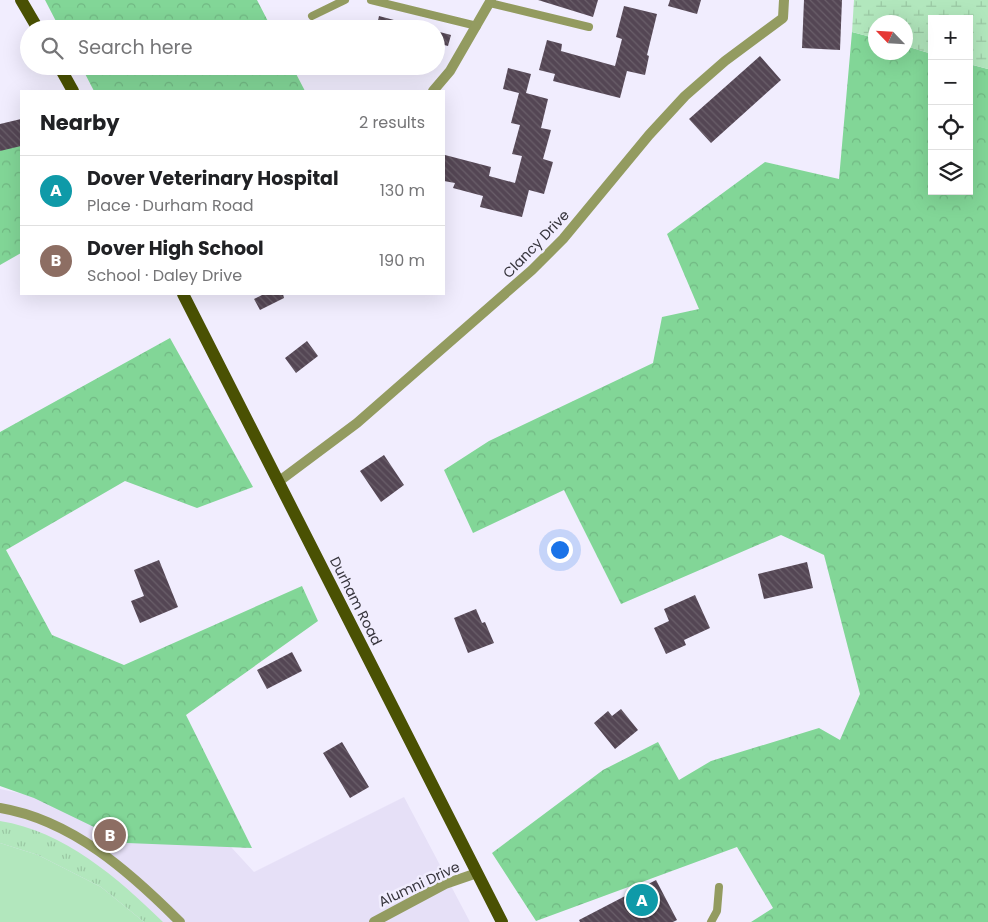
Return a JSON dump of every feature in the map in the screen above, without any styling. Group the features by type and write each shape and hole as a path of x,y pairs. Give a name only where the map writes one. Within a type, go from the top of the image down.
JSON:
{"main road":[{"path":"21,0 33,20"},
{"path":"64,75 72,90"},
{"name":"Durham Road","path":"184,295 502,922"}],"street":[{"name":"Clancy Drive","path":"278,482 357,423 532,270 563,239 649,135 685,96 725,61 783,18 784,0"},
{"path":"434,90 450,71 490,1"},
{"path":"0,808 48,822 92,846 142,885 180,922"},
{"name":"Alumni Drive","path":"374,922 445,884 477,873"}],"lane":[{"path":"312,16 346,0"},
{"path":"371,0 477,26"},
{"path":"490,1 589,27"},
{"path":"711,922 717,911 719,887"}],"shaded area":[{"path":"98,702 254,872 404,797 470,922 0,922 0,789 33,796"}],"green space":[{"path":"45,0 257,0 267,20 55,20"},
{"path":"854,0 988,0 988,69 973,65 973,15 928,15 928,53 913,48 913,15 868,15 868,36 852,32"},
{"path":"852,32 868,36 868,60 913,60 913,48 928,53 928,195 973,195 973,65 988,69 988,922 751,922 773,908 737,847 536,921 492,853 603,770 658,742 679,780 711,761 819,728 840,740 860,694 824,555 781,535 621,604 564,490 473,533 444,470 489,441 653,363 662,317 699,309 667,234 765,162 839,179"},
{"path":"86,75 297,75 304,90 93,90"},
{"path":"20,135 20,254 0,265 0,148"},
{"path":"170,338 253,487 197,508 125,481 6,550 52,635 124,665 302,586 318,621 186,715 252,848 127,843 34,798 0,786 0,432"},
{"path":"0,821 24,826 46,835 89,859 128,889 163,922 144,922 101,887 38,855 0,843"},
{"path":"0,843 38,855 101,887 144,922 0,922"}],"building":[{"path":"538,0 598,0 593,17"},
{"path":"670,0 701,0 697,14 668,6"},
{"path":"804,0 842,0 840,50 802,48"},
{"path":"624,6 657,14 647,55 649,56 645,75 627,71 620,98 553,81 555,74 539,70 547,40 562,44 561,51 615,66 622,39 616,37"},
{"path":"379,16 394,20 378,20"},
{"path":"445,33 451,35 448,46 445,45"},
{"path":"760,56 781,80 711,143 689,119"},
{"path":"508,68 531,74 526,93 548,99 541,128 551,130 543,159 553,162 544,194 529,190 522,217 480,207 483,196 453,188 455,183 445,181 445,155 491,167 489,176 515,183 522,156 512,154 520,125 511,123 519,93 503,89"},
{"path":"20,119 20,146 0,151 0,124"},
{"path":"262,295 283,295 284,298 260,310 254,299"},
{"path":"307,341 318,356 296,373 285,358"},
{"path":"384,455 404,485 381,502 360,471"},
{"path":"159,560 178,607 140,623 131,601 144,596 134,570"},
{"path":"807,562 813,588 764,599 758,574"},
{"path":"695,595 710,628 684,640 686,645 666,654 654,628 669,621 664,609"},
{"path":"476,609 482,623 485,622 494,643 468,653 454,618"},
{"path":"292,652 302,671 267,689 257,670"},
{"path":"621,709 638,730 615,749 594,723 608,711 612,716"},
{"path":"342,742 369,787 350,798 323,753"},
{"path":"656,880 677,920 673,922 580,922 579,920"}],"place":[{"name":"Dover High School","path":"110,835"},
{"name":"Dover Veterinary Hospital","path":"642,900"}]}
